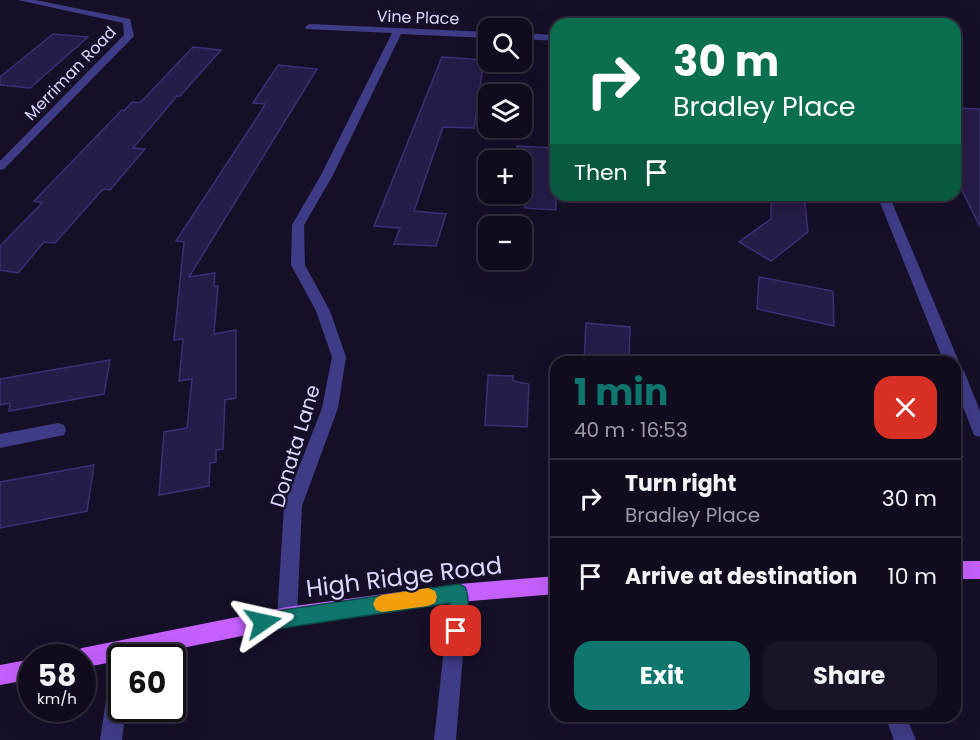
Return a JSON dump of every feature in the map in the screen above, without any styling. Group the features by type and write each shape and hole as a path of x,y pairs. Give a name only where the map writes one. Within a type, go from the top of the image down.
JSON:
{"main road":[{"path":"961,570 980,570"},
{"name":"High Ridge Road","path":"176,644 287,617 459,593 550,585"},
{"path":"0,675 18,672"}],"street":[{"name":"Merriman Road","path":"0,167 129,36 127,21 22,0"},
{"name":"Vine Place","path":"309,27 478,35"},
{"name":"Donata Lane","path":"287,617 293,506 330,408 339,357 323,311 298,265 298,225 327,175 398,31"},
{"path":"532,37 550,38"},
{"path":"885,201 950,356"},
{"path":"961,383 980,430"},
{"path":"0,441 58,430"},
{"path":"445,740 459,593"},
{"path":"111,740 113,722"},
{"path":"898,722 905,740"}],"building":[{"path":"53,34 88,37 30,88 0,85 0,77"},
{"path":"193,47 221,50 180,96 177,96 133,148 145,149 110,190 103,189 55,243 44,242 18,273 0,270 0,246 42,203 34,201 122,110 124,111 132,102 140,103"},
{"path":"442,57 478,60 478,72 482,72 480,84 478,84 474,128 443,127 414,211 446,214 436,246 394,244 400,228 374,226"},
{"path":"278,65 317,69 189,277 215,273 214,286 218,286 214,334 236,330 236,398 225,400 223,449 216,450 216,462 210,463 209,486 159,495 164,432 187,428 192,379 179,381 183,339 174,340 184,242 176,241 260,113 265,104 253,103"},
{"path":"961,108 980,109 980,227 961,188"},
{"path":"517,146 550,148 550,201 556,201 556,210 525,208 525,204 532,204 532,150 518,150"},
{"path":"771,201 805,201 808,232 771,261 739,242 771,219"},
{"path":"759,277 833,291 834,326 757,309"},
{"path":"586,323 630,327 629,356 584,356"},
{"path":"110,360 104,394 9,411 10,403 0,405 0,379"},
{"path":"488,375 513,376 513,381 529,384 527,427 485,425"},
{"path":"94,465 87,511 0,528 0,482"}],"slow traffic":[{"path":"382,604 428,597"}],"route":[{"path":"263,622 459,593 456,631"}]}
